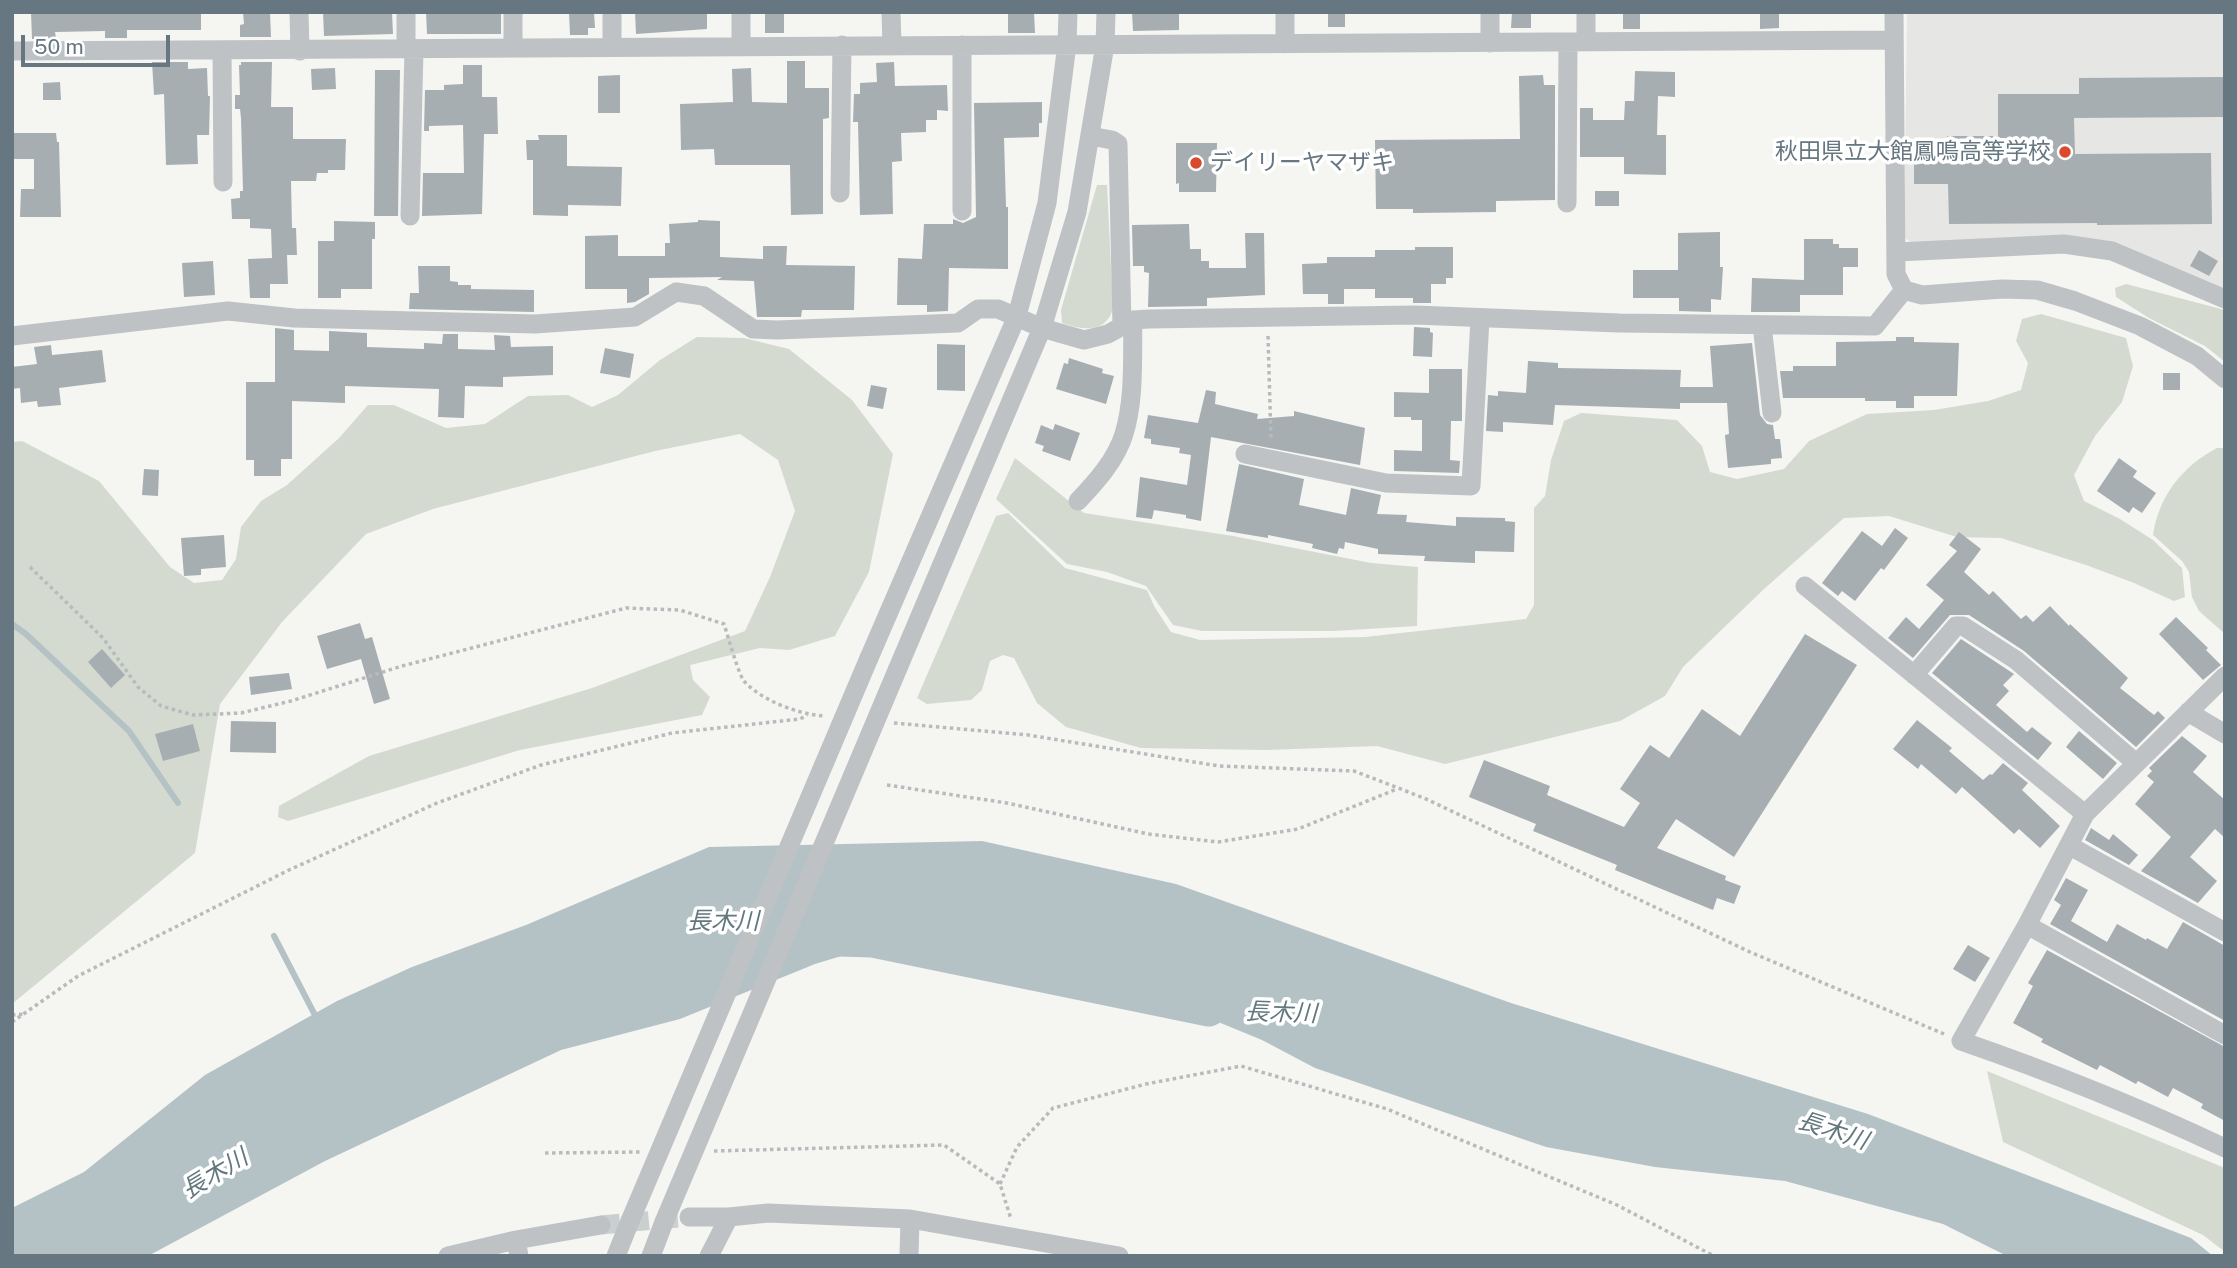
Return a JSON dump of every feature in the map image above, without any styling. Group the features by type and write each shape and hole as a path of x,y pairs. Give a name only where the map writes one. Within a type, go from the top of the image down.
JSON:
{"street":[{"path":"299,12 300,51"},
{"path":"406,12 410,49 410,216"},
{"path":"513,12 513,48"},
{"path":"612,12 612,47"},
{"path":"741,12 741,46"},
{"path":"891,12 892,45"},
{"path":"616,1256 1017,316 1047,202 1067,44 1068,12"},
{"path":"651,1256 1042,328 1077,212 1105,45 1106,12"},
{"path":"1285,12 1285,44"},
{"path":"1490,12 1490,43"},
{"path":"1567,203 1577,42 1586,12"},
{"path":"1894,12 1896,274 1904,290 1922,295 2001,289 2037,290 2075,301 2140,326 2197,356 2225,379"},
{"path":"12,51 1893,40"},
{"path":"840,193 842,45"},
{"path":"962,45 962,211"},
{"path":"222,51 223,182"},
{"path":"1078,501 1102,475 1124,435 1132,394 1118,185 1118,144 1112,140 1090,136"},
{"path":"1897,252 2064,244 2112,251 2225,299"},
{"path":"12,336 228,312 294,318 535,324 635,317 676,292 704,296 753,329 957,323 978,309 998,309 1042,328 1084,340 1108,334 1127,323 1267,317 1416,315 1619,323 1875,326 1904,290"},
{"path":"1245,454 1386,483 1471,486 1480,317"},
{"path":"1762,325 1772,413"},
{"path":"1805,586 2085,814"},
{"path":"1914,674 1956,626 1963,626 2016,660 2136,763"},
{"path":"2225,676 2085,814 2070,846 1961,1041 2154,1114 2225,1148"},
{"path":"2189,712 2225,734"},
{"path":"2070,846 2225,932"},
{"path":"2026,925 2225,1035"},
{"path":"689,1217 768,1213 909,1219 1119,1256"},
{"path":"709,1256 729,1217"},
{"path":"909,1219 909,1256"},
{"path":"448,1256 517,1248 601,1225"}],"path":[{"path":"1267,317 1272,460"},
{"path":"30,567 103,638 138,687 161,706 193,715 242,713 291,701 402,666 626,608 680,610 724,624 743,680 762,695 807,715 835,717"},
{"path":"12,1022 78,976 289,870 437,803 541,765 671,733 800,719 807,715"},
{"path":"889,723 1028,735 1219,766 1354,771 1424,798 1750,952 1961,1041"},
{"path":"887,785 1007,803 1148,834 1218,842 1298,829 1399,789"},
{"path":"12,1014 26,1013"},
{"path":"1000,1184 1017,1147 1053,1108 1146,1084 1241,1066 1387,1110 1617,1205 1714,1256"},
{"path":"711,1151 944,1145 1000,1184 1017,1238"},
{"path":"545,1153 642,1152"}],"shaded area":[{"name":"秋田県立大館鳳鳴高等学校","path":"1907,12 2225,12 2225,292 2116,246 1917,247 1904,237"},
{"path":"1097,185 1107,185 1113,309 1104,323 1085,328 1062,323 1061,310"},
{"path":"2126,284 2225,310 2225,362 2205,346 2149,318 2116,297 2115,288"},
{"path":"2041,314 2126,338 2133,366 2122,402 2095,436 2074,475 2084,501 2153,540 2182,568 2185,597 2174,601 2086,565 2001,538 1957,537 1889,516 1844,518 1763,590 1683,667 1665,696 1620,721 1445,764 1377,746 1267,750 1141,748 1066,727 1037,703 1014,658 1003,655 990,661 982,690 971,700 927,704 917,698 996,516 1008,513 1065,568 1147,590 1171,632 1200,640 1365,637 1526,619 1534,605 1534,508 1545,496 1551,460 1564,421 1581,413 1677,420 1702,446 1710,472 1737,479 1784,469 1809,441 1867,414 1934,410 1988,401 2021,390 2028,363 2016,341 2022,319"},
{"path":"697,337 744,338 789,349 852,400 893,454 869,572 835,636 789,650 760,648 690,665 693,680 710,697 702,715 520,750 288,821 278,817 279,806 369,756 592,688 745,631 770,577 795,511 778,460 740,434 655,451 433,509 366,534 282,622 220,704 195,853 12,1004 12,442 22,441 99,481 170,567 194,583 222,580 236,559 241,527 261,501 287,485 339,438 368,405 394,405 446,428 485,424 528,396 568,395 592,407 618,395 660,360"},
{"path":"2217,448 2225,448 2225,634 2199,611 2192,597 2189,572 2182,561 2153,535 2161,507 2174,483 2205,455"},
{"path":"1015,458 1084,513 1233,536 1371,563 1418,567 1417,626 1334,631 1202,631 1173,625 1146,586 1107,572 1067,564 996,499"},
{"path":"1987,1071 2225,1168 2225,1252 2203,1235 2003,1142"}],"water":[{"path":"982,841 1176,884 1511,1003 1868,1114 2191,1238 2213,1256 2007,1256 1943,1224 1785,1181 1655,1167 1546,1147 1315,1068 1262,1040 1099,973 920,932 815,964 680,1019 561,1050 325,1161 148,1256 12,1256 12,1208 84,1172 205,1075 337,1001 412,967 526,925 709,847"}],"building":[{"path":"31,12 201,12 201,30 127,30 127,38 105,38 105,31 55,32 56,38 32,39"},
{"path":"243,12 270,12 271,37 240,37 240,25 244,24"},
{"path":"323,12 392,12 393,34 324,36"},
{"path":"426,12 501,12 501,34 427,34"},
{"path":"569,12 594,12 595,28 588,28 588,35 570,35"},
{"path":"635,12 707,12 707,29 636,34"},
{"path":"765,12 784,12 784,33 765,33"},
{"path":"1008,12 1034,12 1035,33 1008,33"},
{"path":"1132,12 1179,12 1179,30 1133,31"},
{"path":"1328,12 1345,12 1345,27 1328,27"},
{"path":"1512,12 1531,12 1531,28 1511,28"},
{"path":"1623,12 1640,12 1640,29 1623,29"},
{"path":"1760,12 1779,12 1779,28 1760,29"},
{"path":"787,61 805,61 805,88 829,88 829,118 823,119 823,214 791,215 790,165 715,165 714,149 681,150 680,104 733,102 732,69 751,68 752,102 787,103"},
{"path":"152,62 188,62 188,69 207,68 210,96 209,135 197,135 198,164 166,165 164,94 154,95"},
{"path":"241,62 272,62 271,107 293,107 293,139 346,139 345,170 317,173 316,181 291,181 292,228 296,228 297,255 287,255 288,284 270,284 270,298 250,298 248,259 272,258 271,229 250,228 250,219 232,219 231,199 240,198 240,191 243,191 241,118 240,109 235,109 235,95 240,95"},
{"path":"894,62 895,86 947,85 948,111 937,110 937,120 926,120 926,132 901,133 902,161 892,162 893,214 860,215 858,122 853,122 854,94 860,94 860,83 877,82 876,63"},
{"path":"463,65 482,65 482,97 497,97 498,134 484,134 482,214 422,216 423,173 464,173 463,125 429,126 429,131 424,131 425,90 444,90 444,85 463,84"},
{"path":"335,68 336,89 312,90 311,69"},
{"path":"375,70 400,70 398,216 374,216"},
{"path":"1635,71 1675,72 1675,97 1658,96 1657,135 1666,135 1666,175 1624,174 1624,157 1580,157 1580,108 1593,108 1593,120 1624,120 1625,101 1634,101"},
{"path":"620,75 620,113 598,113 598,76"},
{"path":"1543,75 1544,85 1555,85 1555,200 1496,201 1496,212 1413,213 1413,209 1376,209 1375,140 1520,139 1519,76"},
{"path":"2225,77 2225,117 2074,118 2075,154 2211,153 2212,224 1949,224 1948,184 1914,184 1914,151 1948,150 1947,136 1998,136 1998,94 2079,94 2079,78"},
{"path":"60,82 61,100 43,100 43,83"},
{"path":"1042,102 1039,137 1004,138 1008,269 949,268 948,311 927,312 927,305 897,305 898,258 922,259 924,224 953,224 953,219 963,223 976,217 974,103"},
{"path":"12,133 56,133 59,142 61,217 20,217 21,189 34,189 34,159 12,159"},
{"path":"538,135 567,135 567,166 622,167 621,206 568,205 568,216 533,215 533,160 527,160 526,140 539,140"},
{"name":"デイリーヤマザキ","path":"1176,143 1217,143 1216,192 1179,192 1179,183 1176,184"},
{"path":"1595,191 1619,191 1619,206 1595,206"},
{"path":"698,220 720,221 720,257 763,259 763,246 787,246 786,265 855,266 854,310 802,310 801,317 757,317 754,281 717,280 722,277 649,278 649,294 635,302 627,303 627,289 585,289 585,236 618,235 618,256 665,256 665,243 670,243 669,224"},
{"path":"334,221 375,222 375,239 372,239 372,289 341,289 341,298 318,298 318,241 334,241"},
{"path":"1189,224 1190,249 1201,249 1201,261 1209,261 1209,268 1246,268 1245,233 1264,233 1265,295 1207,298 1207,306 1148,307 1149,273 1144,272 1144,266 1133,266 1132,225"},
{"path":"1720,232 1720,267 1723,267 1721,300 1711,299 1711,312 1679,311 1679,298 1633,298 1633,270 1678,270 1678,233"},
{"path":"1804,239 1833,239 1833,244 1839,244 1839,248 1858,248 1858,267 1843,267 1843,295 1800,295 1800,312 1751,312 1752,278 1804,280"},
{"path":"1415,247 1453,247 1453,278 1446,278 1446,284 1431,284 1431,303 1413,303 1413,298 1375,298 1375,289 1344,289 1344,304 1328,304 1328,294 1303,294 1302,264 1327,263 1327,257 1375,257 1375,250 1415,250"},
{"path":"2199,250 2218,261 2209,276 2190,266"},
{"path":"213,261 215,295 184,297 182,263"},
{"path":"418,266 450,266 450,281 458,282 458,285 471,285 471,289 534,290 534,312 409,309 410,293 419,293"},
{"path":"1414,327 1430,328 1433,333 1432,357 1413,356"},
{"path":"275,328 294,330 294,350 329,351 329,331 367,333 367,347 424,349 424,343 442,344 443,334 458,334 458,349 495,350 494,335 510,336 511,347 553,346 553,375 503,377 503,387 465,386 464,418 438,417 439,389 345,386 345,403 292,401 292,459 281,459 281,476 254,476 254,460 246,460 246,382 275,382"},
{"path":"1896,337 1914,337 1914,342 1959,343 1957,396 1914,396 1914,408 1896,408 1896,401 1865,401 1865,398 1783,398 1780,371 1793,371 1793,366 1836,366 1836,342 1896,341"},
{"path":"1752,343 1760,415 1767,424 1773,425 1775,439 1780,439 1782,458 1771,459 1771,464 1728,468 1725,435 1729,434 1727,403 1680,403 1680,409 1555,405 1553,425 1503,422 1503,432 1486,431 1488,395 1498,396 1498,391 1526,393 1528,361 1558,363 1558,368 1681,370 1680,387 1713,387 1710,346"},
{"path":"937,344 965,345 965,391 937,390"},
{"path":"51,345 52,355 102,350 106,382 59,388 61,405 38,407 37,401 21,403 20,388 12,389 12,367 37,364 34,347"},
{"path":"605,348 634,354 630,378 600,373"},
{"path":"1069,358 1103,369 1102,373 1114,376 1106,404 1056,389 1064,363 1068,364"},
{"path":"1429,369 1462,369 1462,421 1451,421 1450,460 1460,461 1459,473 1394,471 1394,450 1422,451 1422,420 1394,417 1394,392 1429,393"},
{"path":"2163,373 2180,373 2180,390 2163,390"},
{"path":"871,385 887,388 883,409 867,406"},
{"path":"1206,390 1216,392 1215,404 1258,414 1257,419 1294,416 1294,411 1365,428 1360,465 1211,437 1201,521 1186,518 1186,515 1154,510 1152,519 1136,517 1140,477 1187,485 1191,455 1179,453 1180,448 1151,444 1151,439 1144,438 1148,415 1198,423"},
{"path":"1055,424 1080,433 1070,461 1042,451 1044,446 1035,443 1041,425 1053,430"},
{"path":"2119,458 2137,471 2133,477 2156,493 2142,513 2133,507 2129,513 2097,491"},
{"path":"1239,464 1304,479 1299,505 1346,515 1351,488 1381,495 1377,514 1407,515 1406,522 1456,526 1456,517 1505,518 1505,521 1515,522 1514,552 1475,551 1475,563 1424,561 1425,556 1378,554 1378,549 1345,542 1344,549 1339,548 1337,554 1312,548 1313,544 1268,535 1268,538 1226,531"},
{"path":"144,469 159,470 158,496 142,495"},
{"path":"1895,528 1908,538 1884,570 1881,568 1855,601 1842,591 1838,596 1822,583 1862,531 1882,546"},
{"path":"1959,532 1981,549 1964,572 1989,595 1993,591 2021,619 2026,615 2033,622 2050,606 2128,678 2120,688 2154,715 2158,711 2165,718 2136,747 2024,651 1969,615 1950,615 1913,658 1888,638 1906,617 1919,629 1944,600 1926,585 1957,551 1949,545"},
{"path":"224,535 226,567 201,569 201,575 184,576 181,538"},
{"path":"2176,617 2208,648 2206,650 2221,665 2203,680 2159,634"},
{"path":"360,623 365,639 372,637 390,699 374,704 361,659 327,669 317,636"},
{"path":"1805,634 1857,665 1734,857 1676,819 1657,848 1726,876 1725,880 1741,886 1734,904 1717,898 1713,910 1615,870 1617,865 1533,831 1536,824 1469,797 1484,760 1550,786 1547,795 1624,827 1640,803 1620,789 1650,745 1669,758 1702,709 1740,736"},
{"path":"1961,639 2014,674 2003,685 2009,691 1996,705 2027,732 2032,727 2052,743 2038,760 1932,673"},
{"path":"102,649 125,675 111,688 88,662"},
{"path":"289,673 292,689 251,695 249,677"},
{"path":"1917,720 1952,748 1949,751 1983,780 2003,763 2028,783 2022,790 2060,826 2040,848 2019,829 2014,834 1962,787 1956,794 1921,764 1918,769 1893,749"},
{"path":"231,721 276,722 276,753 230,752"},
{"path":"193,724 200,751 163,761 155,734"},
{"path":"2079,731 2117,763 2103,779 2066,747"},
{"path":"2182,736 2207,756 2193,772 2225,800 2225,838 2215,829 2190,857 2217,881 2198,903 2141,871 2171,837 2135,804 2154,782 2147,776 2152,771 2149,768"},
{"path":"2091,828 2109,840 2113,834 2138,855 2129,865 2085,840"},
{"path":"2066,878 2088,890 2071,921 2107,942 2117,924 2167,949 2183,922 2225,946 2225,1021 2050,924 2061,905 2054,900"},
{"path":"1968,945 1990,958 1975,982 1953,969"},
{"path":"2047,950 2225,1047 2225,1121 2201,1108 2203,1104 2173,1088 2168,1097 2100,1065 2097,1070 2041,1042 2043,1039 2013,1023 2033,986 2028,983"}],"waterway":[{"path":"12,624 129,731 178,803"},
{"path":"274,936 318,1021"},
{"name":"長木川","path":"838,939 873,940 1209,1009"}],"tunnel":[{"path":"601,1225 689,1217"}],"place":[{"name":"秋田県立大館鳳鳴高等学校","path":"2065,152"},
{"name":"デイリーヤマザキ","path":"1196,163"}]}
